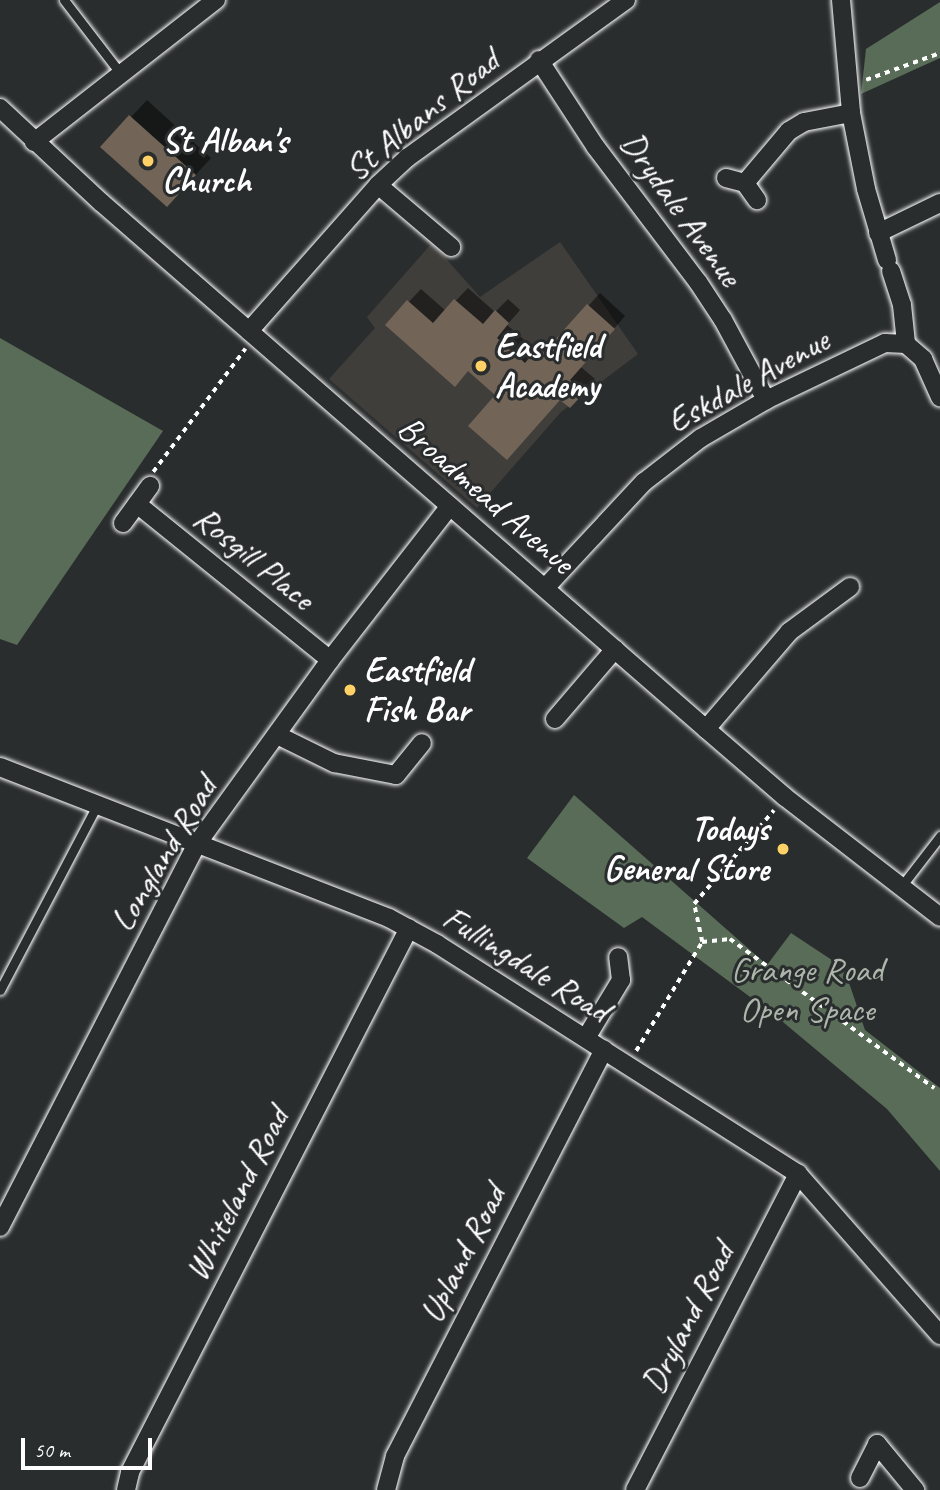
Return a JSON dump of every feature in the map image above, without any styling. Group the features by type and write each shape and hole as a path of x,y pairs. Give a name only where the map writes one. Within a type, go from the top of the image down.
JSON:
{"street":[{"path":"34,142 216,0"},
{"name":"St Albans Road","path":"252,333 378,185 440,131 626,0"},
{"path":"841,0 851,113 878,233 902,305 906,344 923,359 940,397"},
{"name":"Drydale Avenue","path":"539,61 595,146 698,282 723,320 766,400"},
{"name":"Broadmead Avenue","path":"0,108 34,142 785,797 940,917"},
{"path":"745,183 789,131 804,122 851,113"},
{"path":"726,178 745,183 757,200"},
{"path":"378,185 451,247"},
{"path":"878,233 940,203"},
{"name":"Eskdale Avenue","path":"545,588 608,517 652,475 701,438 766,400 885,343 906,344"},
{"path":"123,523 150,486"},
{"name":"Rosgill Place","path":"137,504 330,660"},
{"name":"Longland Road","path":"0,1227 197,844 330,660 450,506"},
{"path":"706,729 789,632 850,587"},
{"path":"555,719 615,649"},
{"path":"276,735 334,763 396,775 422,743"},
{"name":"Fullingdale Road","path":"0,767 409,928 798,1174 811,1185 940,1335"},
{"name":"Whiteland Road","path":"126,1490 130,1472 409,928"},
{"path":"586,1038 621,980 618,957"},
{"name":"Upland Road","path":"386,1490 395,1456 604,1050"},
{"name":"Dryland Road","path":"635,1490 798,1174"},
{"path":"860,1478 877,1444 915,1490"}],"lane":[{"path":"64,0 121,74"},
{"path":"0,990 97,805"},
{"path":"900,888 940,836"}],"path":[{"path":"847,87 940,53"},
{"path":"150,486 149,478 252,333"},
{"path":"627,1064 702,942 694,904 785,797"},
{"path":"702,942 730,939 934,1088"}],"shaded area":[{"name":"Eastfield Academy","path":"560,242 638,354 561,412 477,508 329,379 375,328 367,317 432,243 480,297"}],"green space":[{"path":"940,2 940,58 861,94 866,49"},
{"path":"0,338 163,431 17,645 0,639"},
{"name":"Grange Road Open Space","path":"574,795 767,965 791,933 844,968 865,1030 940,1088 940,1171 887,1109 777,1017 642,917 624,928 527,858"}],"building":[{"name":"St Alban's Church","path":"129,115 196,175 167,207 100,147"},
{"path":"454,299 483,324 495,310 509,323 497,338 525,363 538,347 544,352 587,304 615,329 570,380 584,393 570,408 560,400 507,460 468,426 495,395 468,371 455,387 385,325 407,300 433,323"}],"place":[{"name":"St Alban's Church","path":"148,161"},
{"name":"Eastfield Academy","path":"481,366"},
{"name":"Eastfield Fish Bar","path":"350,690"},
{"name":"Todays General Store","path":"783,849"}]}
